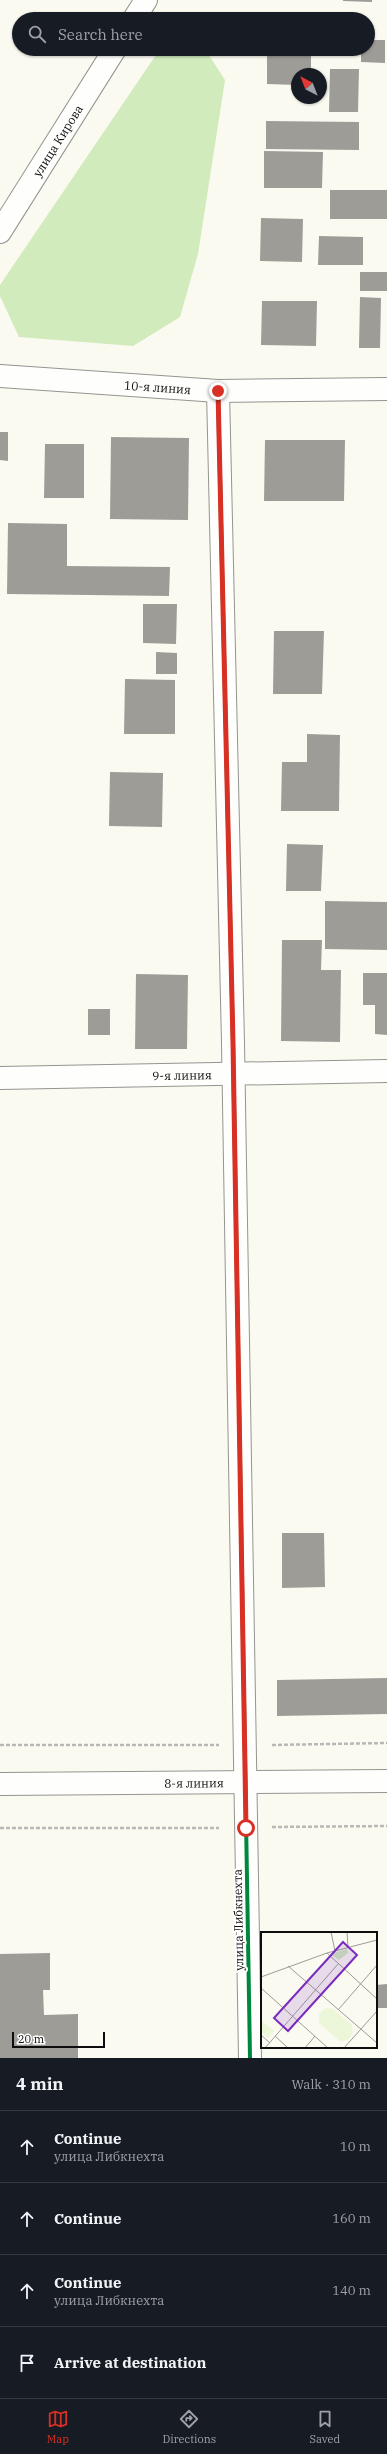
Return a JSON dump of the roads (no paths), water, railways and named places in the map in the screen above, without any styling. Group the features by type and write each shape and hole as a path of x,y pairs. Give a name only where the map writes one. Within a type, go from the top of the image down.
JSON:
{"street":[{"path":"138,12 146,0"},
{"name":"улица Кирова","path":"0,232 111,56"},
{"name":"10-я линия","path":"0,376 218,391 387,390"},
{"name":"улица Либкнехта","path":"218,391 233,1043 250,2058"},
{"name":"9-я линия","path":"0,1078 387,1071"},
{"name":"8-я линия","path":"0,1784 387,1781"}]}
